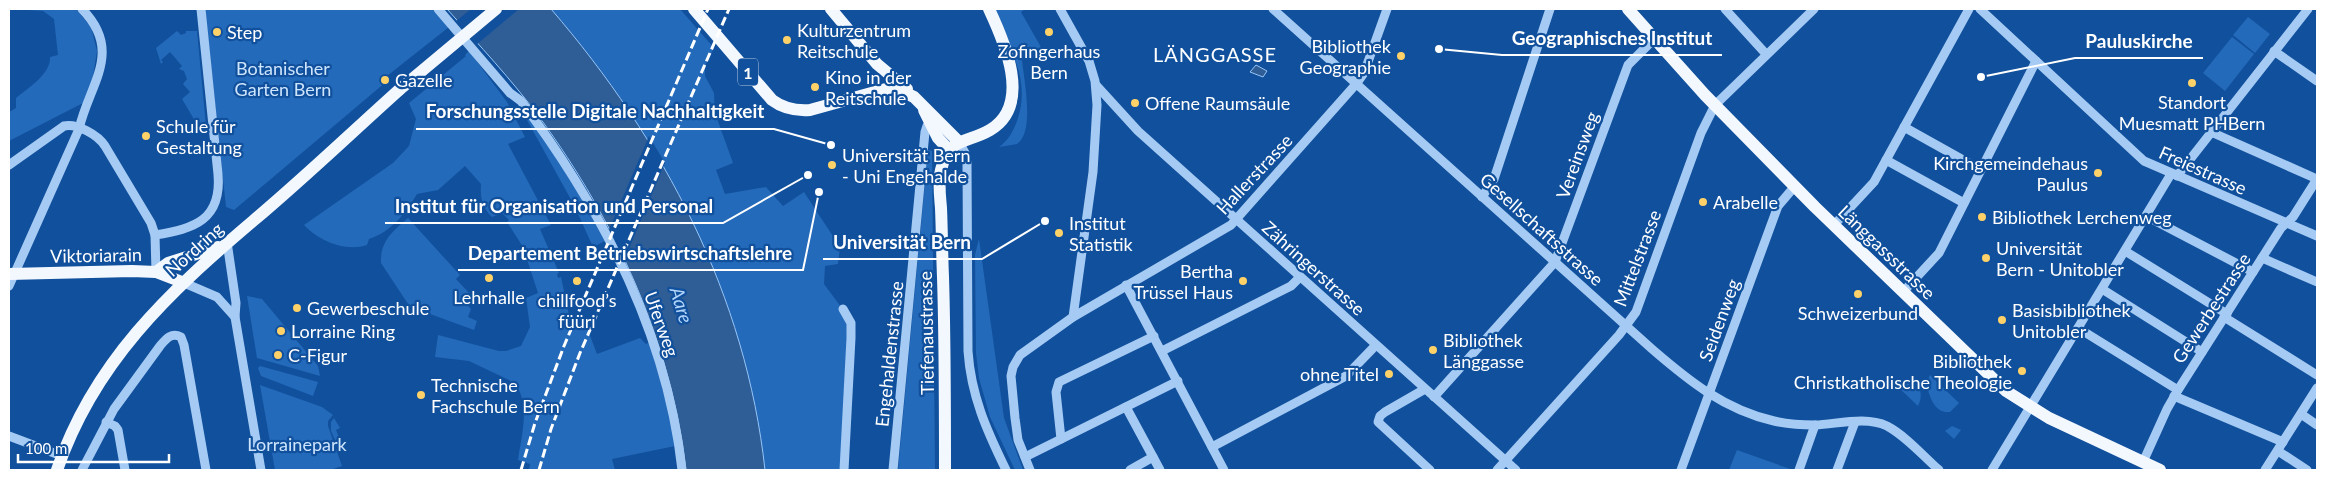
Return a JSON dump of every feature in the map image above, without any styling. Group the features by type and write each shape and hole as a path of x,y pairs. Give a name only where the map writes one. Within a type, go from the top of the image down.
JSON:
{"main road":[{"name":"Nordring","path":"57,470 78,420 100,381 135,334 182,282 399,90 496,9"},
{"name":"1","path":"694,9 772,100 783,107 797,111 810,110 879,89 892,87 918,101 954,146"},
{"path":"831,9 877,64 918,101"},
{"path":"954,146 992,129 1003,118 1009,103 1013,72 1006,48 989,9"},
{"name":"Länggassstrasse","path":"1628,9 1715,104 1795,186 2008,393 2030,407 2146,466 2160,470"},
{"path":"877,64 881,75 879,89"},
{"name":"Tiefenaustrasse","path":"945,470 944,296 940,177 954,146"},
{"path":"156,272 168,264 225,244"},
{"name":"Viktoriarain","path":"12,274 112,270 156,272 182,282"}],"street":[{"path":"9,286 12,274 79,129 83,111 99,79 102,59 97,32 82,9"},
{"path":"155,235 184,231 196,225 214,206 218,194 218,174 201,9"},
{"name":"Uferweg","path":"438,9 510,93 526,108 576,178 603,226 623,268 653,342 673,416 682,470"},
{"path":"1060,9 1086,52 1096,85 1095,155 1072,317"},
{"name":"Gesellschaftsstrasse","path":"1272,9 1358,83 1369,96 1626,325 1677,370 1709,395 1757,416 1784,423 1815,425 1855,422 1879,423 1894,430 1939,470"},
{"name":"Hallerstrasse","path":"1030,470 1018,440 1015,418 1012,376 1017,358 1022,352 1072,317 1231,226 1358,83 1364,73 1387,9"},
{"path":"1482,197 1494,179 1550,9"},
{"path":"1726,9 1766,54"},
{"path":"1715,104 1814,9"},
{"path":"1834,225 1865,193 1886,160 1969,9"},
{"name":"Freiestrasse","path":"1980,9 2137,156 2174,175 2317,236"},
{"path":"1992,470 2146,216 2174,175 2211,132 2308,9"},
{"name":"Vereinsweg","path":"1434,397 1555,262 1626,68 1654,38"},
{"path":"2274,51 2317,82"},
{"path":"1903,292 1936,258 2036,61"},
{"name":"Zähringerstrasse","path":"1096,85 1138,131 1516,470"},
{"name":"Mittelstrasse","path":"1497,470 1626,325 1639,305 1699,138 1715,104"},
{"name":"Engehaldenstrasse","path":"893,470 925,132 933,120"},
{"path":"9,165 64,126 72,125 102,141 151,223 155,235 156,272"},
{"path":"1904,127 1981,170"},
{"path":"2211,132 2317,179"},
{"path":"954,146 965,154 966,163 968,351 970,377 982,420 1006,470"},
{"path":"1886,160 1964,203"},
{"name":"Gewerbestrasse","path":"2146,466 2176,393 2262,258 2286,223 2293,217 2317,179"},
{"name":"Seidenweg","path":"1681,470 1778,206 1795,186"},
{"path":"2146,216 2254,272"},
{"path":"225,244 236,303 236,317 261,470"},
{"path":"2125,251 2317,375"},
{"path":"2262,258 2317,282"},
{"path":"1162,351 1291,286 1300,278"},
{"path":"182,282 217,297 236,317"},
{"path":"1126,285 1224,470"},
{"path":"2102,289 2202,352"},
{"path":"843,309 851,323 844,470"},
{"path":"2078,328 2176,393 2283,442"},
{"path":"82,470 106,422 160,346 168,337 174,335 181,338 184,342 206,470"},
{"path":"1061,439 1056,392 1059,382 1154,336"},
{"path":"1212,447 1346,376 1376,345"},
{"path":"1025,457 1178,381"},
{"path":"2265,470 2317,388"},
{"path":"1425,389 1385,412 1380,416 1378,422 1430,470"},
{"path":"1126,407 1160,470"},
{"path":"2301,414 2317,425"},
{"path":"106,422 115,426 118,430 125,470"},
{"path":"1837,470 1855,422"},
{"path":"1799,470 1815,425"},
{"path":"9,436 62,456"},
{"path":"2278,451 2308,470"},
{"path":"1130,470 1153,457"}],"green space":[{"path":"12,9 76,9 91,27 97,51 92,83 83,103 9,141 9,112 16,108 16,98 43,75 47,69 50,57 58,55 54,19 43,11"},
{"name":"Botanischer Garten Bern","path":"205,9 432,9 449,27 387,76 384,79 386,82 234,210 226,207"},
{"path":"551,9 680,9 714,48 705,66 705,76 714,93 715,113 733,163 716,170 725,194 766,187 783,206 804,192 840,247 838,264 825,266 824,284 851,323 844,470 765,470 755,406 739,343 719,282 693,223 663,167 629,112 592,59"},
{"path":"990,9 1025,9 1021,12 1046,56 1022,60 1027,105 1026,129 1017,144 999,147 1013,131 1018,118 1022,89 1016,61"},
{"path":"2248,17 2270,34 2255,53 2233,35"},
{"path":"177,31 181,35 186,33 186,31 197,31 206,126 198,126 182,99 190,92 183,84 187,79 184,71 179,69 182,66 170,52 161,60 163,62 161,64 156,48"},
{"path":"2232,37 2254,54 2225,91 2203,73"},
{"path":"469,51 507,102 525,137 508,144 551,225 540,229 559,273 557,274 558,278 561,277 572,329 586,325 597,354 640,338 646,344 650,342 670,417 675,446 612,459 615,470 529,470 530,464 518,460 524,409 519,390 513,382 469,361 435,357 438,335 499,351 506,351 521,346 530,327 526,298 538,293 523,247 507,222 509,220 502,213 492,217 486,210 482,202 481,184 465,166 438,190 417,194 397,221 384,232 369,239 367,245 350,247 333,244 317,236 304,225 393,163 409,146 416,119 409,103 466,56"},
{"path":"517,102 543,136 607,240 593,247 574,205"},
{"path":"928,150 932,151 935,470 898,470"},
{"path":"408,218 460,275 456,279 470,294 463,301 471,309 468,317 477,321 474,330 430,314 412,310 381,263 381,255 388,237"},
{"path":"979,239 1004,418 1023,470 1015,470 990,417 979,378 976,353 975,255"},
{"path":"247,296 262,299 318,366 320,376 257,358"},
{"path":"260,366 318,382 313,396 261,376 258,368"},
{"path":"1930,375 1959,403 1950,412 1940,410 1933,403 1926,383"},
{"path":"1906,380 1915,383 1920,389 1921,397 1918,406 1898,387"},
{"name":"Lorrainepark","path":"260,385 322,407 333,415 328,421 328,426 342,466 330,470 275,470"},
{"path":"334,418 340,428 336,430 344,450 340,451 331,431 331,422"},
{"path":"1952,426 1961,430 1954,439 1945,431"},
{"path":"1737,450 1793,470 1729,470"}],"water":[{"name":"Aare","path":"447,9 551,9 592,59 629,112 663,167 693,223 719,282 739,343 755,406 765,470 686,470 679,422 668,376 636,285 616,241 593,199 540,118 507,76"},
{"path":"1256,65 1267,71 1263,77 1250,72"}],"pier":[{"path":"471,9 519,9 476,45 455,22"},
{"path":"649,136 665,163 623,263 608,232"}],"railway":[{"path":"521,470 535,423 564,346 708,9"},
{"path":"539,470 551,429 580,353 729,9"}],"place":[{"name":"Step","path":"217,32"},
{"name":"Zofingerhaus Bern","path":"1049,32"},
{"name":"Kulturzentrum Reitschule","path":"787,40"},
{"name":"Geographisches Institut","path":"1439,49"},
{"name":"Bibliothek Geographie","path":"1401,56"},
{"name":"Pauluskirche","path":"1981,77"},
{"name":"Gazelle","path":"385,80"},
{"name":"Standort Muesmatt PHBern","path":"2192,83"},
{"name":"Kino in der Reitschule","path":"815,87"},
{"name":"Offene Raumsäule","path":"1135,103"},
{"name":"Schule für Gestaltung","path":"146,136"},
{"name":"Forschungsstelle Digitale Nachhaltigkeit","path":"831,145"},
{"name":"Universität Bern - Uni Engehalde","path":"832,165"},
{"name":"Kirchgemeindehaus Paulus","path":"2098,173"},
{"name":"Institut für Organisation und Personal","path":"808,175"},
{"name":"Departement Betriebswirtschaftslehre","path":"819,192"},
{"name":"Arabelle","path":"1703,202"},
{"name":"Bibliothek Lerchenweg","path":"1982,217"},
{"name":"Universität Bern","path":"1045,221"},
{"name":"Institut Statistik","path":"1059,233"},
{"name":"Universität Bern - Unitobler","path":"1986,258"},
{"name":"Lehrhalle","path":"489,278"},
{"name":"chillfood’s füüri","path":"577,281"},
{"name":"Bertha Trüssel Haus","path":"1243,281"},
{"name":"Schweizerbund","path":"1858,294"},
{"name":"Gewerbeschule","path":"297,308"},
{"name":"Basisbibliothek Unitobler","path":"2002,320"},
{"name":"Lorraine Ring","path":"281,331"},
{"name":"Bibliothek Länggasse","path":"1433,350"},
{"name":"C-Figur","path":"278,355"},
{"name":"Bibliothek Christkatholische Theologie","path":"2022,371"},
{"name":"ohne Titel","path":"1389,374"},
{"name":"Technische Fachschule Bern","path":"421,395"}],"district":[{"name":"LÄNGGASSE","path":"1215,54"}]}
